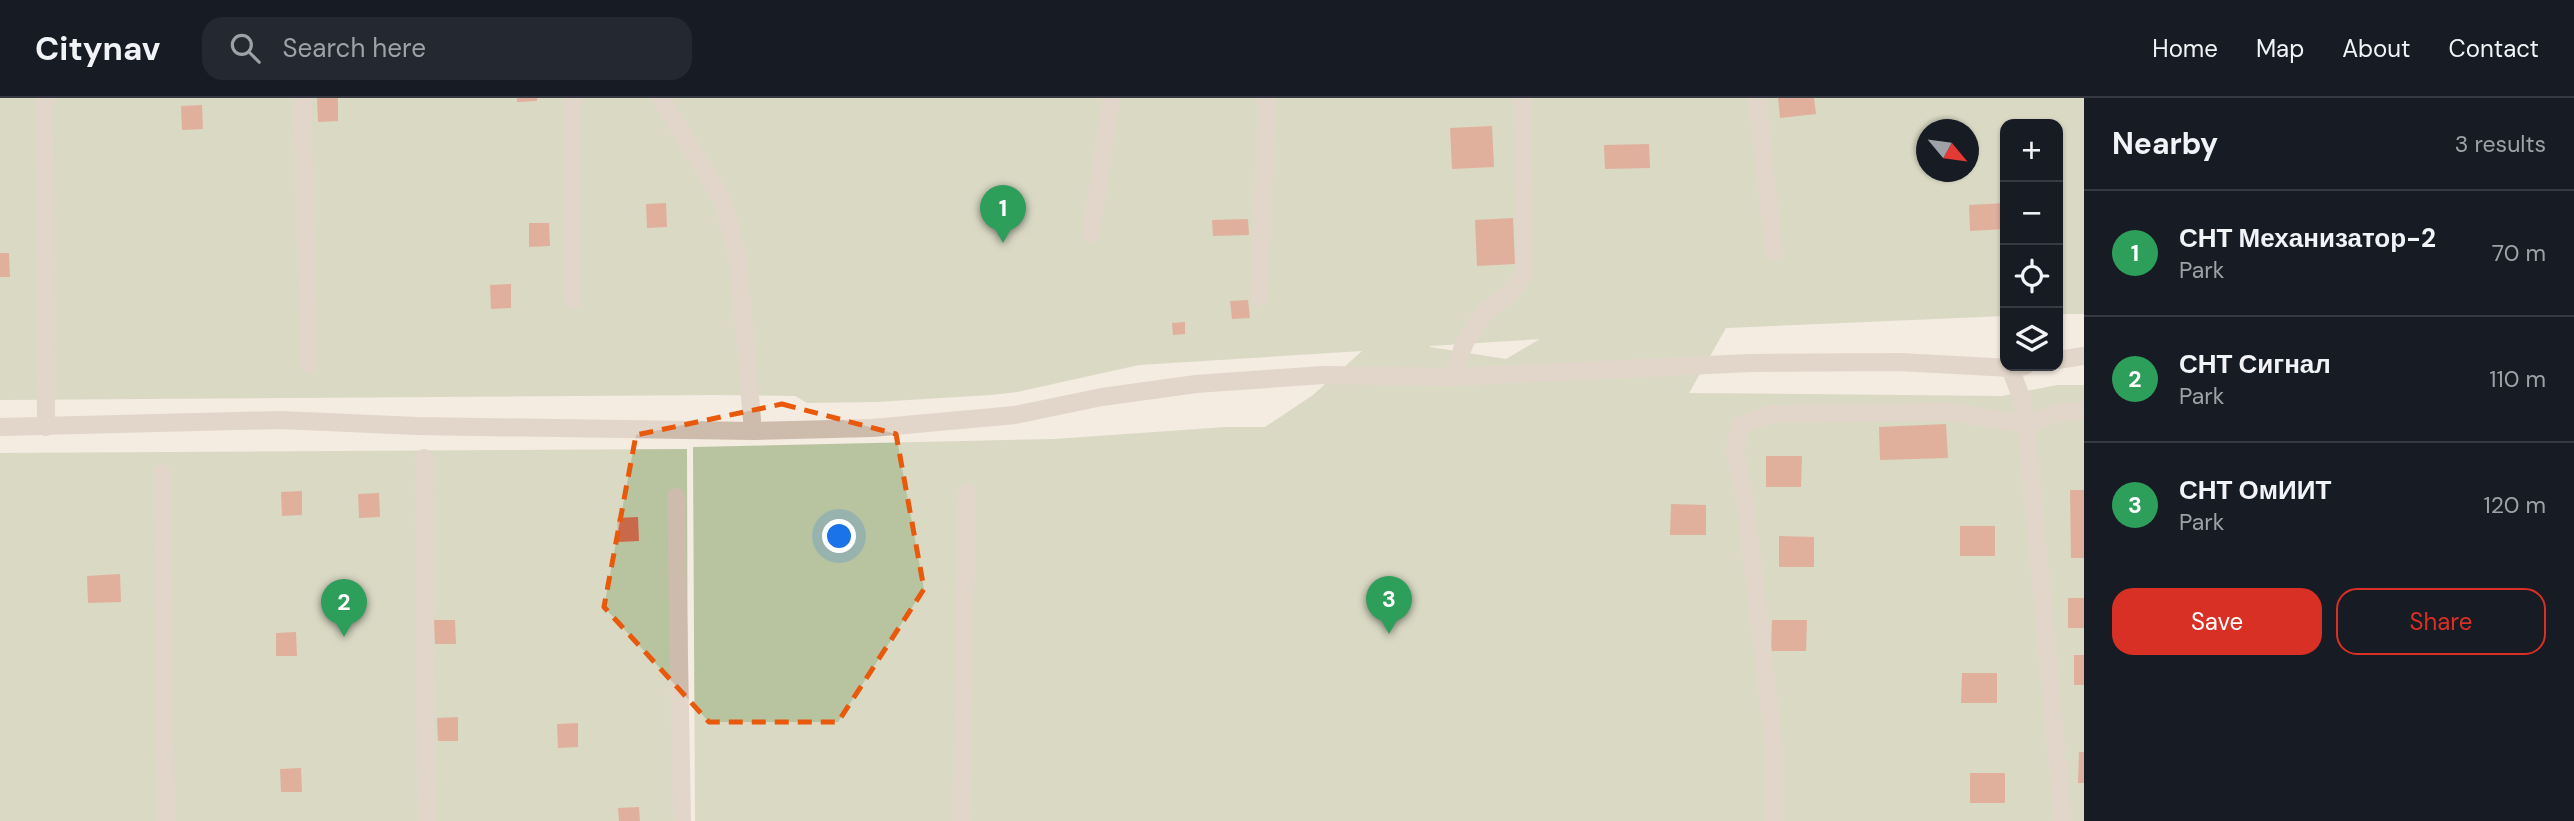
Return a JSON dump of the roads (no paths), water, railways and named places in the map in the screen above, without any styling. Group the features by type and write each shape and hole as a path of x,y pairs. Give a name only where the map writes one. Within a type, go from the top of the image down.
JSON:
{"street":[{"path":"45,98 46,427"},
{"path":"302,98 309,364"},
{"path":"572,98 573,300"},
{"path":"660,98 723,201 738,260 753,431"},
{"path":"1091,234 1111,98"},
{"path":"1259,297 1267,98"},
{"path":"1452,377 1465,342 1485,311 1509,295 1524,272 1522,98"},
{"path":"1757,98 1774,252"},
{"path":"2063,359 2084,356"},
{"path":"0,427 280,420 417,426 753,431 872,428 1015,415 1102,397 1264,378 1324,375 1452,377 1750,363 1900,362 2000,366"},
{"path":"2018,371 2026,424 2063,821"},
{"path":"1774,821 1774,748 1745,500 1735,453 1739,426 1770,414 1949,412 2026,424 2054,414 2084,410"},
{"path":"424,458 426,821"},
{"path":"162,473 166,821"},
{"path":"961,821 967,494"},
{"path":"676,497 682,821"}],"place":[{"name":"СНТ Механизатор-2","path":"1003,243"},
{"name":"СНТ ОмИИТ","path":"1389,634"},
{"name":"СНТ Сигнал","path":"344,637"}]}
